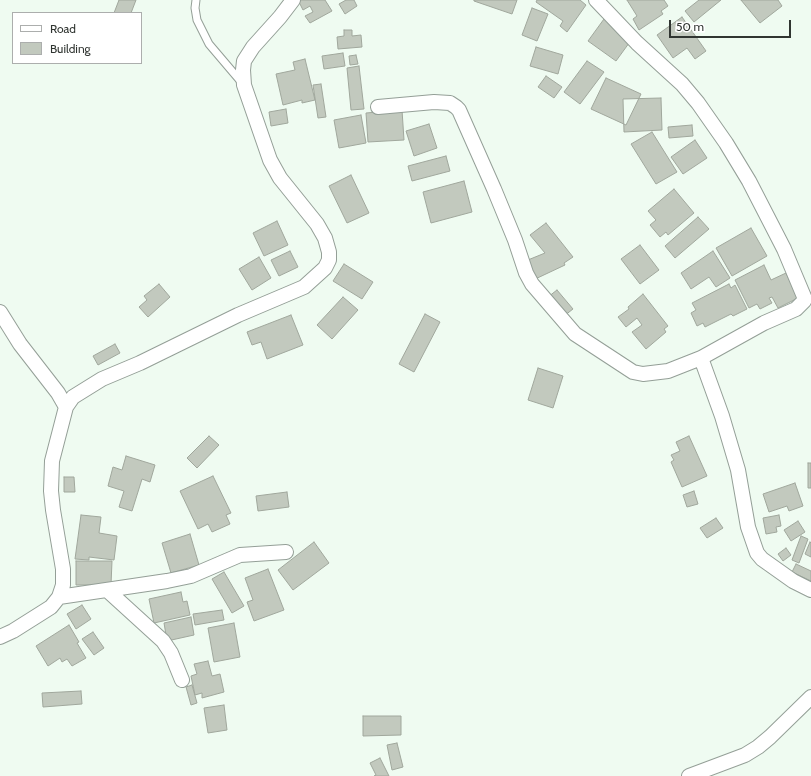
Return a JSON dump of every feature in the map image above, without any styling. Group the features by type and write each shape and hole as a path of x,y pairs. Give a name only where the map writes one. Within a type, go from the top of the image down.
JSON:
{"street":[{"path":"0,637 51,607 59,597 63,585 63,569 51,491 52,461 66,407 74,397 102,379 140,363 304,286 324,268 329,260 329,252 325,238 317,224 280,178 270,160 244,85 244,61 253,47 293,0"},
{"path":"378,107 434,102 450,103 459,110 494,189 515,240 526,273 532,284 575,334 633,372 643,374 668,371 701,358 764,323 796,309 805,299 784,249 749,181 726,142 698,103 682,84 637,43 596,0"},
{"path":"0,312 20,344 58,392 66,407"},
{"path":"701,358 722,416 738,470 748,527 757,553 762,559 793,581 811,590"},
{"path":"59,597 191,576 240,555 267,552 286,552"},
{"path":"107,590 164,641 171,653 182,680"},
{"path":"689,776 745,755 758,747 811,697"}],"lane":[{"path":"196,0 195,8 197,20 209,44 244,85"}],"building":[{"path":"119,0 136,0 131,12 114,12"},
{"path":"298,0 325,0 332,11 310,23 305,16 313,12 310,6 303,10"},
{"path":"346,0 354,0 357,6 345,14 339,4"},
{"path":"474,0 517,0 512,14"},
{"path":"537,0 580,0 586,5 567,32 560,26 563,21 536,2"},
{"path":"627,0 664,0 668,6 661,11 663,14 639,30 633,19 637,16"},
{"path":"699,0 721,0 694,22 685,11"},
{"path":"741,0 778,0 782,6 760,23"},
{"path":"532,8 548,14 537,41 522,35"},
{"path":"682,17 706,51 695,59 687,48 673,58 657,35"},
{"path":"604,19 632,39 616,61 588,41"},
{"path":"344,30 352,30 352,36 361,35 362,47 338,49 337,37 344,36"},
{"path":"536,47 563,55 558,74 530,66"},
{"path":"343,53 345,66 324,69 322,56"},
{"path":"356,55 358,64 350,65 349,56"},
{"path":"305,59 315,100 302,103 302,100 283,105 276,74 295,70 293,62"},
{"path":"587,61 604,72 580,104 564,92"},
{"path":"359,66 364,109 351,110 347,68"},
{"path":"546,76 562,87 554,98 538,87"},
{"path":"606,78 641,94 626,125 591,109"},
{"path":"321,84 326,117 318,118 313,85"},
{"path":"661,98 662,130 624,132 623,99"},
{"path":"286,109 288,123 271,126 269,112"},
{"path":"402,110 404,140 368,142 366,113"},
{"path":"361,115 366,143 339,148 334,120"},
{"path":"429,124 437,148 414,156 406,131"},
{"path":"692,125 693,136 669,138 668,127"},
{"path":"652,132 677,172 656,184 631,144"},
{"path":"695,140 707,158 683,174 671,157"},
{"path":"446,156 450,171 412,181 408,166"},
{"path":"351,175 369,213 347,223 329,186"},
{"path":"464,181 472,212 431,223 423,192"},
{"path":"674,189 694,213 668,235 666,232 660,237 650,225 656,220 648,211"},
{"path":"698,217 709,229 675,258 665,246"},
{"path":"277,221 288,245 264,256 253,233"},
{"path":"546,223 573,257 564,263 565,265 531,281 523,262 545,253 530,235"},
{"path":"751,228 767,256 732,276 716,248"},
{"path":"640,245 659,270 640,284 621,259"},
{"path":"290,251 298,267 279,276 271,260"},
{"path":"713,251 730,278 716,287 709,277 691,289 681,273"},
{"path":"259,257 271,278 252,290 239,269"},
{"path":"344,264 373,282 362,299 333,281"},
{"path":"764,265 771,280 786,273 798,298 778,308 772,297 769,298 772,303 760,309 757,304 749,308 735,280"},
{"path":"159,284 170,297 148,317 139,307 147,300 144,296"},
{"path":"729,284 731,288 735,285 747,309 733,316 731,314 705,327 703,323 697,326 691,313 696,310 692,303"},
{"path":"557,290 573,309 564,316 548,297"},
{"path":"643,294 668,326 664,329 666,332 646,349 632,332 642,325 637,318 626,327 618,317 629,309 628,307"},
{"path":"343,297 358,310 332,339 317,325"},
{"path":"425,314 440,322 414,372 399,364"},
{"path":"291,315 303,345 267,359 261,342 252,345 247,332"},
{"path":"115,344 120,353 98,365 93,356"},
{"path":"538,368 563,376 553,408 528,400"},
{"path":"209,436 219,445 197,468 187,458"},
{"path":"689,436 707,476 682,487 671,462 674,460 671,455 680,451 676,442"},
{"path":"126,456 155,465 150,482 142,479 132,511 119,507 124,491 108,486 113,467 122,470"},
{"path":"808,463 811,463 811,488 808,488"},
{"path":"213,476 231,513 226,515 230,524 212,532 208,524 198,529 180,491"},
{"path":"64,477 74,477 75,492 64,492"},
{"path":"795,483 803,506 789,511 787,506 769,512 763,494"},
{"path":"694,491 698,504 687,507 683,495"},
{"path":"287,492 289,507 258,511 256,496"},
{"path":"81,515 101,517 99,533 117,536 114,560 89,557 89,560 75,559"},
{"path":"779,515 781,526 776,527 777,532 766,534 763,518"},
{"path":"716,518 723,528 707,538 700,528"},
{"path":"798,521 805,532 791,541 784,530"},
{"path":"190,534 199,565 171,573 162,543"},
{"path":"801,536 808,539 799,563 792,560"},
{"path":"314,542 329,563 293,590 278,570"},
{"path":"810,542 811,543 811,557 805,554"},
{"path":"786,548 791,555 783,561 778,554"},
{"path":"76,561 112,561 111,585 76,585"},
{"path":"796,564 811,571 811,581 792,572"},
{"path":"268,569 284,610 254,621 247,602 253,600 245,578"},
{"path":"224,572 244,606 232,613 212,579"},
{"path":"181,592 183,602 187,601 190,615 154,623 149,599"},
{"path":"82,605 91,619 76,629 67,614"},
{"path":"222,610 224,620 195,625 193,614"},
{"path":"191,617 194,635 167,641 164,623"},
{"path":"234,623 240,657 214,662 208,628"},
{"path":"69,625 86,658 72,666 67,659 62,662 60,658 48,666 36,646"},
{"path":"93,632 104,648 94,655 82,639"},
{"path":"208,661 212,676 220,674 224,692 202,698 202,693 195,695 191,676 197,674 194,664"},
{"path":"192,685 197,703 191,705 186,687"},
{"path":"81,691 82,704 43,707 42,693"},
{"path":"224,705 227,730 208,733 204,708"},
{"path":"363,716 401,716 401,735 363,736"},
{"path":"397,743 403,767 392,770 387,745"},
{"path":"380,758 389,776 374,776 376,775 370,763"}]}
